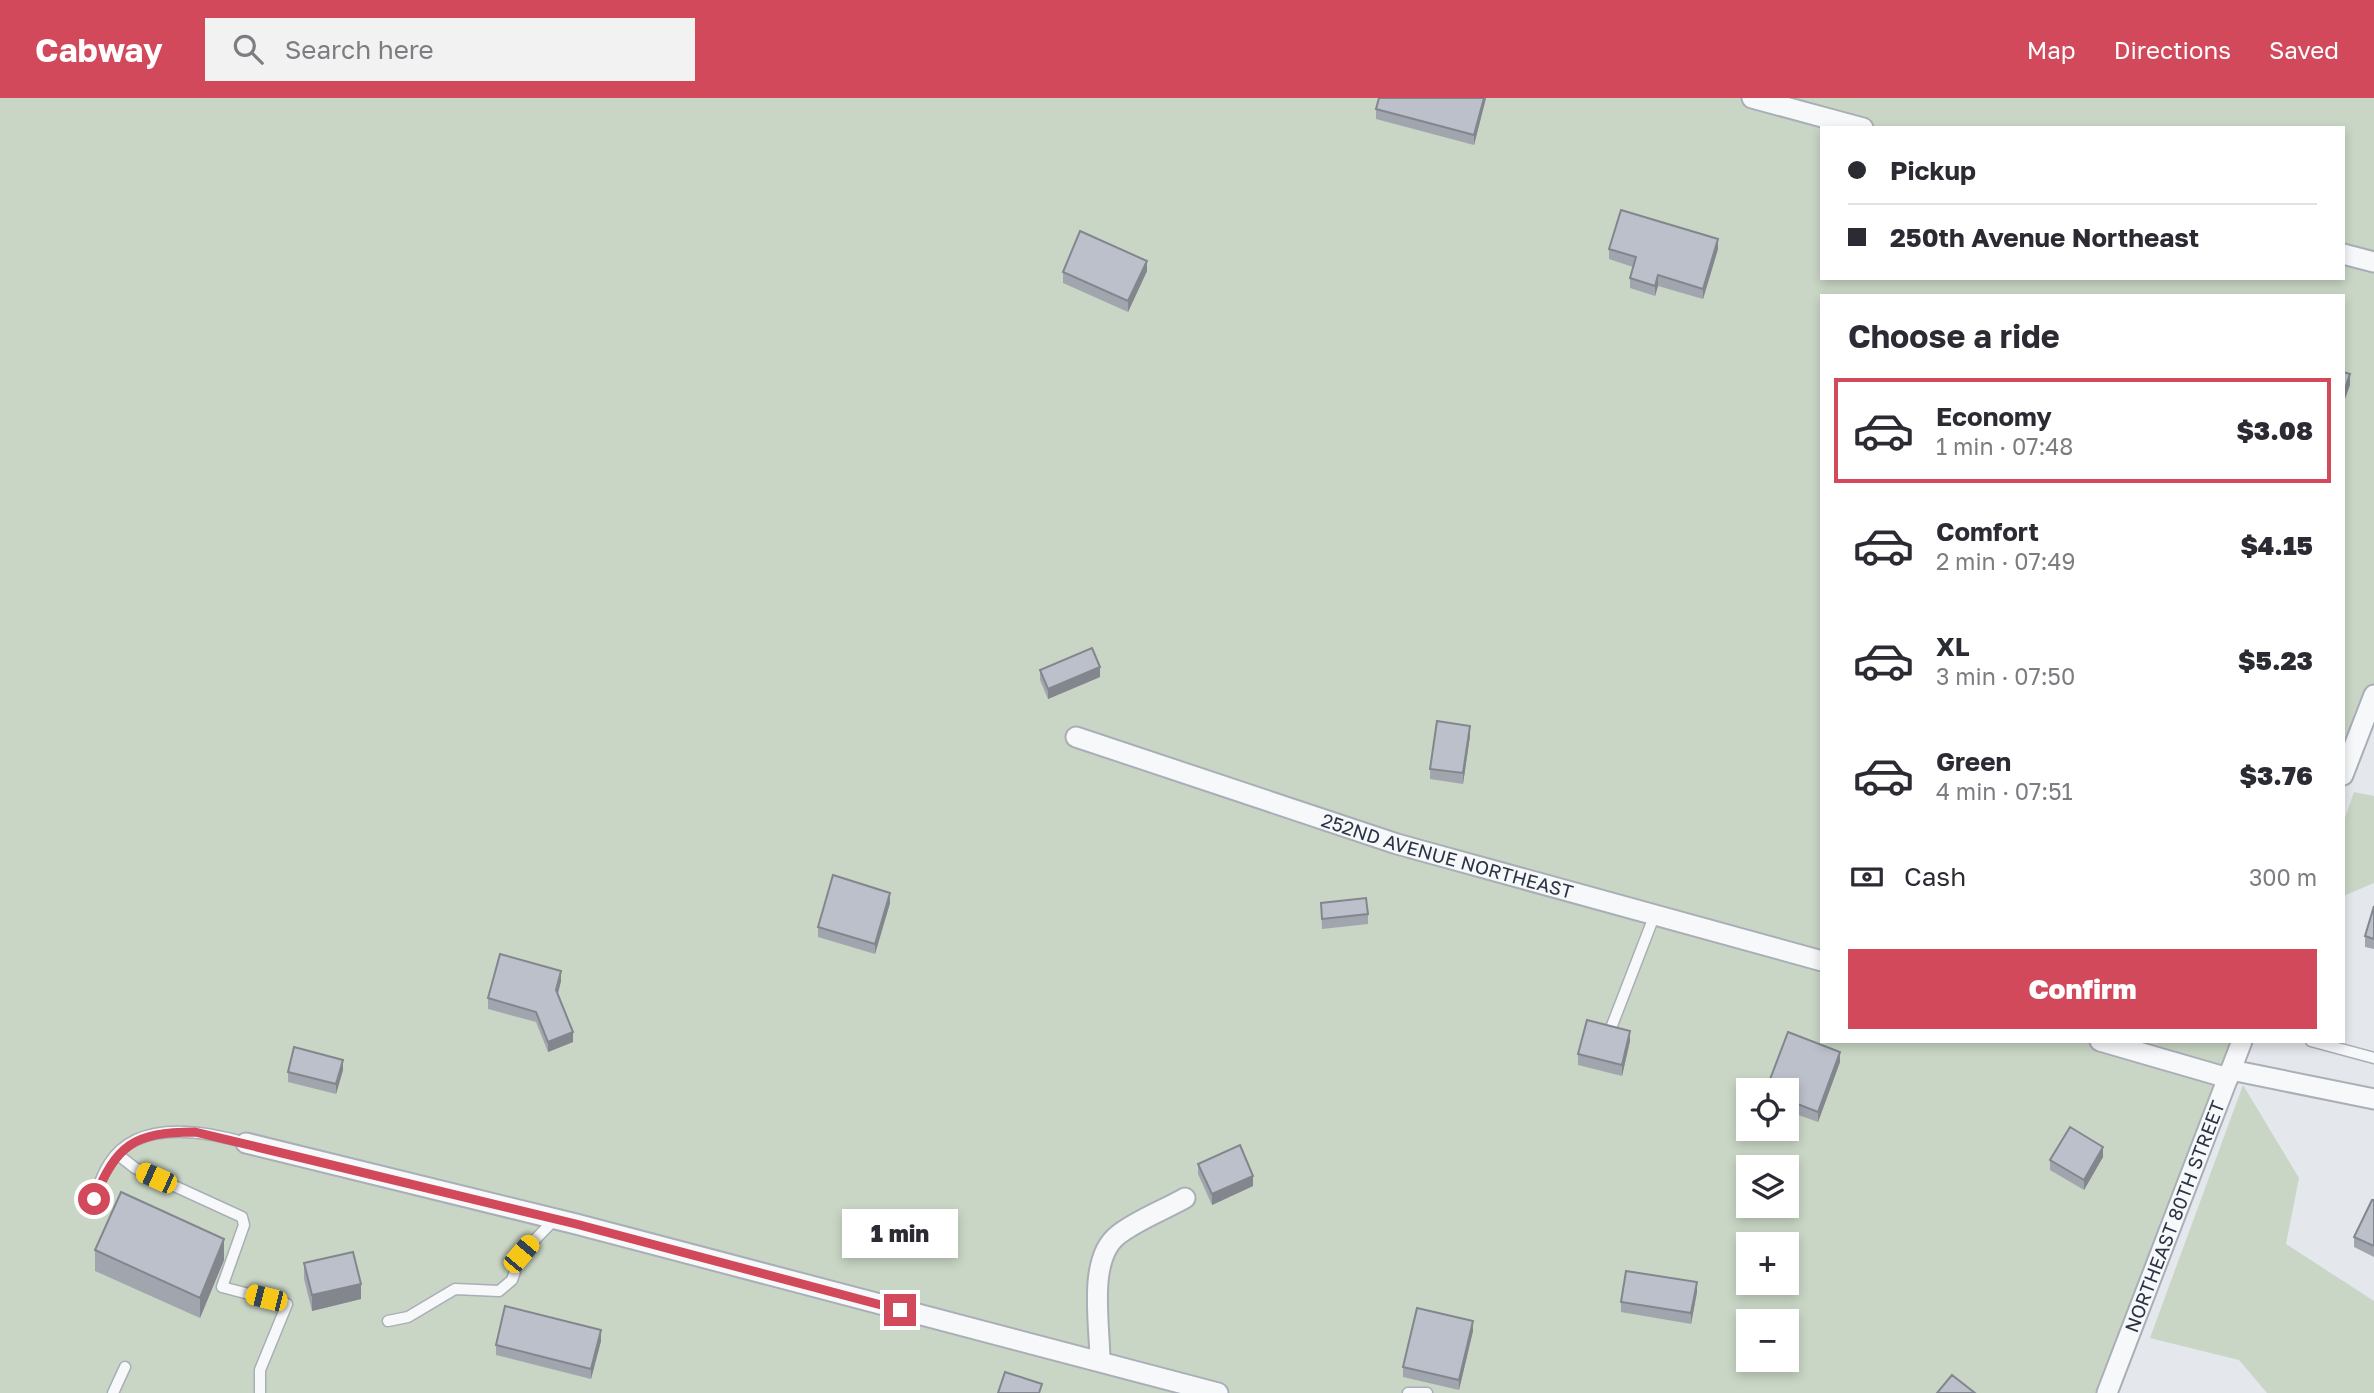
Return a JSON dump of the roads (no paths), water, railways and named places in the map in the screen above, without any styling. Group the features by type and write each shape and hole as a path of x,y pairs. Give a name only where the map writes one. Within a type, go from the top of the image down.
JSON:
{"street":[{"path":"1752,98 1856,126"},
{"path":"2345,255 2374,262"},
{"path":"2345,770 2374,695"},
{"name":"252ND AVENUE NORTHEAST","path":"1076,737 1397,844 1656,913 1820,960"},
{"path":"2109,1043 2229,1074 2374,1099"},
{"name":"NORTHEAST 80TH STREET","path":"2107,1393 2241,1043"},
{"path":"246,1143 555,1219 1100,1361 1165,1387 1219,1393"},
{"path":"1100,1361 1097,1275 1104,1252 1117,1235 1185,1198"}],"lane":[{"path":"1611,1028 1656,913"},
{"path":"2318,1043 2374,1058"},
{"path":"94,1199 108,1165 117,1154 149,1137 177,1132 208,1134 246,1143"},
{"path":"117,1154 135,1168 242,1217 244,1225 222,1287 287,1304 260,1370 260,1393"},
{"path":"388,1321 408,1317 454,1289 499,1291 512,1280 521,1254 555,1219"},
{"path":"113,1393 125,1367"},
{"path":"1408,1393 1427,1393"}]}
